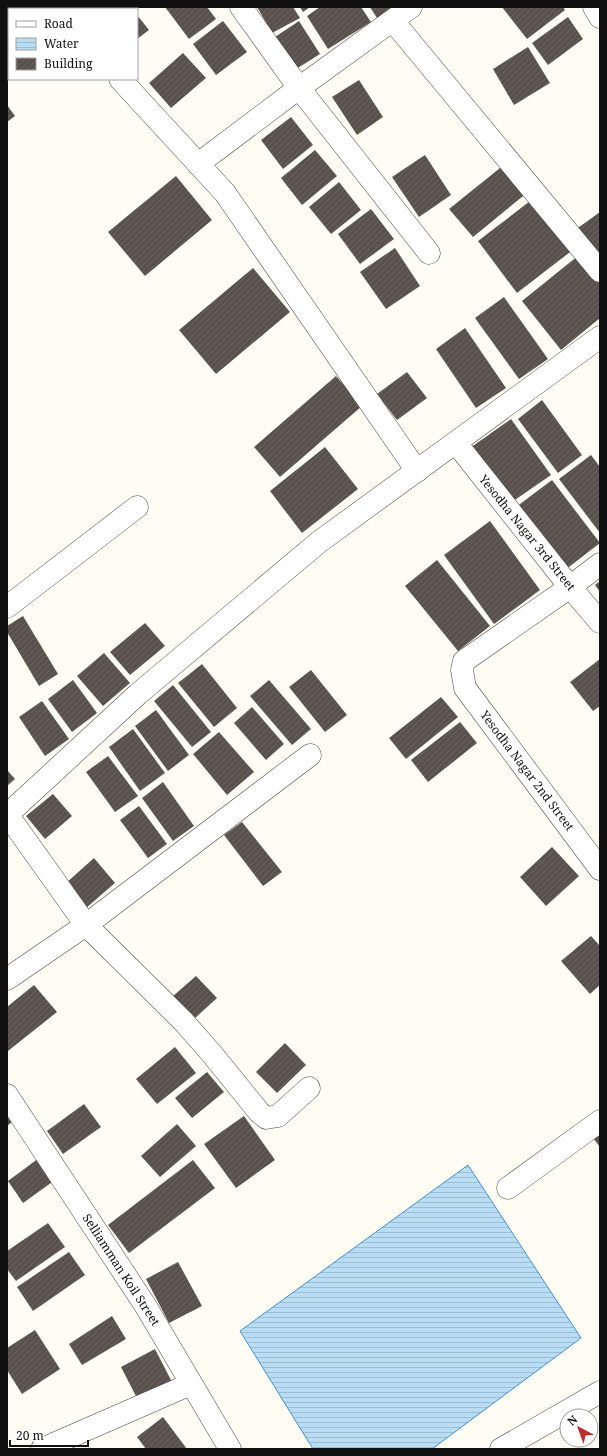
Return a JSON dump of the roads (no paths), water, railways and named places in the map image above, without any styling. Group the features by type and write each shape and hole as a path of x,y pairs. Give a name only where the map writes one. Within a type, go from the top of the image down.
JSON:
{"street":[{"path":"241,7 299,88 429,253"},
{"path":"198,164 299,88 411,7"},
{"path":"594,7 600,17"},
{"path":"393,21 600,272"},
{"path":"121,80 224,193 417,472"},
{"path":"310,1088 278,1116 266,1118 259,1112 183,1021 86,925 7,814 144,688 319,542 417,472 600,337"},
{"name":"Yesodha Nagar 3rd Street","path":"456,443 570,587 600,622"},
{"path":"7,607 137,507"},
{"path":"570,587 600,564"},
{"name":"Yesodha Nagar 2nd Street","path":"570,587 464,661 462,670 465,688 600,869"},
{"path":"7,979 86,925 310,755"},
{"name":"Selliamman Koil Street","path":"7,1095 145,1305 230,1449"},
{"path":"508,1188 600,1120"},
{"path":"42,1449 191,1384"},
{"path":"501,1449 600,1392"}],"water":[{"path":"468,1165 581,1338 432,1449 313,1449 240,1331"}]}
